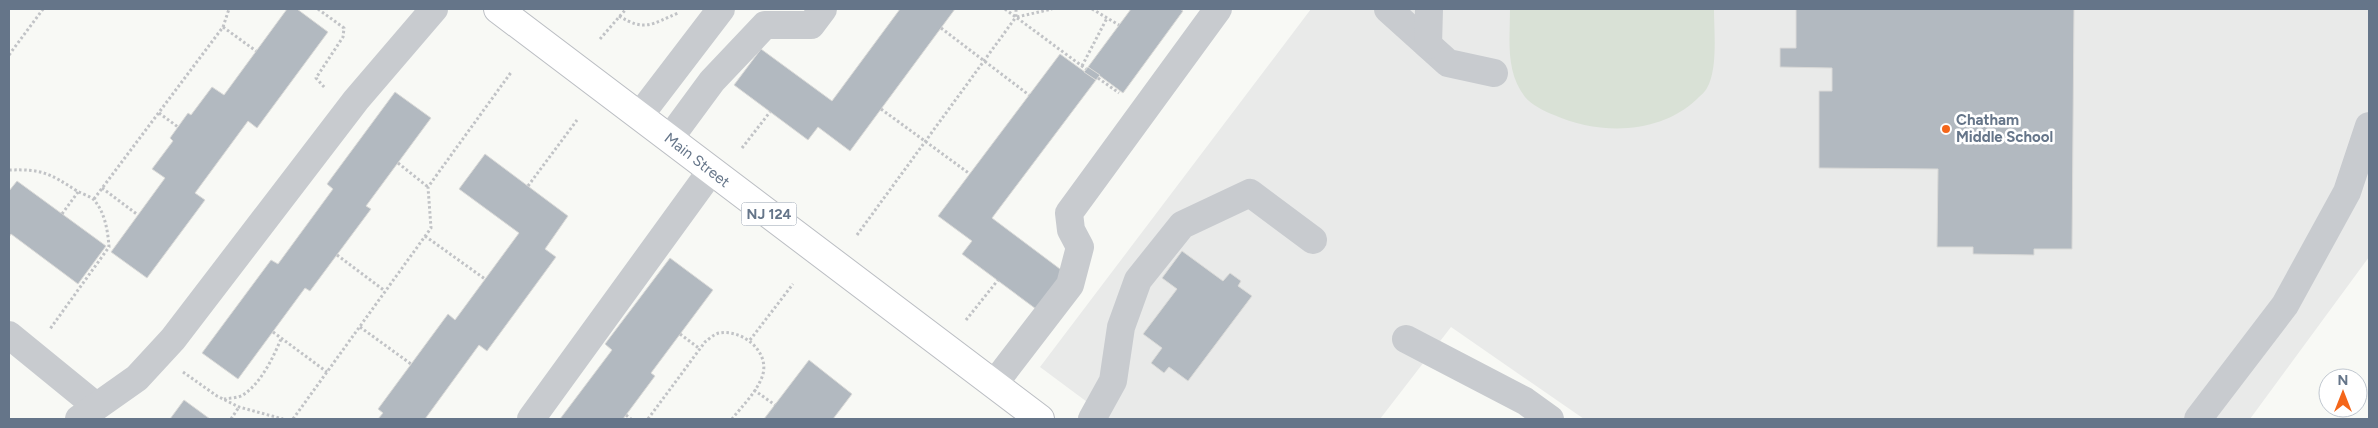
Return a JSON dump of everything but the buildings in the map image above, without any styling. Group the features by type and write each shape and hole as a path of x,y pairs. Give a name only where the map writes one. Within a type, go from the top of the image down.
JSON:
{"main road":[{"name":"Main Street","path":"498,9 1040,419"}],"lane":[{"path":"9,334 32,353 88,413 137,378 159,355 347,112 434,9"},
{"path":"640,116 721,9"},
{"path":"670,138 712,81 765,25 811,25 823,9"},
{"path":"994,384 1070,285 1080,247 1071,230 1069,213 1218,9"},
{"path":"1388,9 1448,63 1494,73"},
{"path":"1428,9 1428,45"},
{"path":"2198,419 2285,305 2347,192 2369,126"},
{"path":"531,419 711,171"},
{"path":"1092,419 1113,380 1121,327 1138,280 1182,225 1250,193 1313,240"},
{"path":"1406,339 1525,401 1550,419"}],"path":[{"path":"9,55 43,9"},
{"path":"94,199 223,27 229,9"},
{"path":"318,9 344,28 343,37 316,78 347,112"},
{"path":"600,39 626,9"},
{"path":"1005,9 1086,69"},
{"path":"856,235 1016,17 1016,9"},
{"path":"1016,17 1052,9"},
{"path":"1092,9 1119,25"},
{"path":"619,16 634,25 648,26 682,11"},
{"path":"1082,66 1107,18"},
{"path":"223,27 256,51"},
{"path":"941,28 1029,95"},
{"path":"296,418 431,228 428,187 512,71"},
{"path":"881,109 970,174"},
{"path":"742,148 770,112"},
{"path":"158,113 178,127"},
{"path":"528,186 577,120"},
{"path":"398,163 428,187"},
{"path":"9,170 35,169 60,178 78,192 94,199 104,217 108,234 109,248 32,353"},
{"path":"102,188 138,215"},
{"path":"62,214 78,192"},
{"path":"426,236 486,279"},
{"path":"337,255 386,291"},
{"path":"966,320 998,280"},
{"path":"750,340 793,284"},
{"path":"360,327 411,364"},
{"path":"273,332 327,372"},
{"path":"680,334 700,349"},
{"path":"648,419 705,342 717,334 733,334 750,340 761,357 764,372 754,390 732,419"},
{"path":"223,399 241,396 250,388 274,358 281,339"},
{"path":"159,355 223,399 239,407 283,419"},
{"path":"754,390 775,405"},
{"path":"231,419 239,407"},
{"path":"626,415 631,419"}],"shaded area":[{"path":"1311,9 2369,9 2369,257 2250,419 1584,419 1451,327 1380,419 1110,419 1040,367"},
{"path":"1510,9 1714,9 1715,50 1713,71 1704,92 1682,111 1665,120 1628,128 1590,126 1572,122 1542,110 1525,97 1519,87 1511,66 1509,43"}],"place":[{"name":"Chatham Middle School","path":"1946,129"}]}
